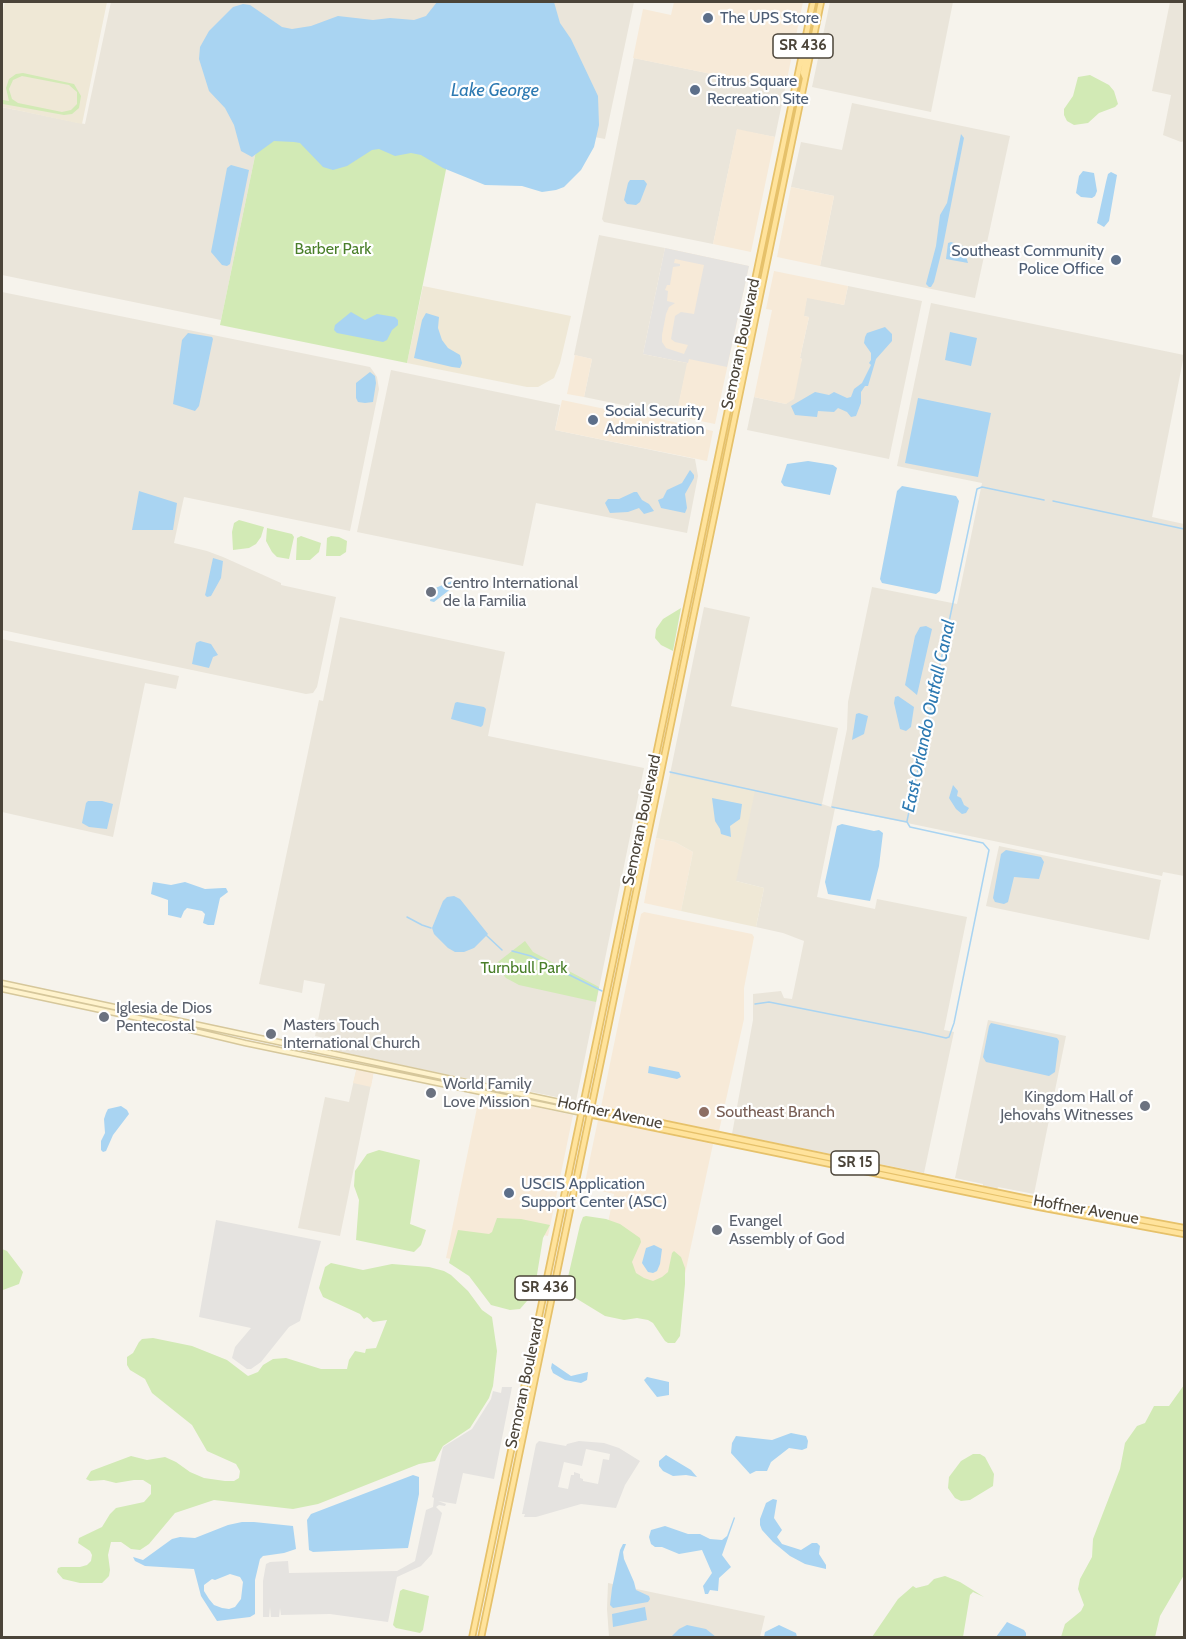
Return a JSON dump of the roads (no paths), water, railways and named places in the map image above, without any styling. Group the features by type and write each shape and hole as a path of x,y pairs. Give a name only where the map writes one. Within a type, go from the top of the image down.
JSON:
{"main road":[{"name":"Semoran Boulevard","path":"472,1638 813,2"},
{"name":"Semoran Boulevard","path":"481,1638 821,2"},
{"path":"803,50 806,57 803,73 805,78"},
{"path":"792,102 796,109 797,120"},
{"path":"779,161 784,179"},
{"path":"706,510 711,530"},
{"path":"702,528 707,537 707,550"},
{"path":"652,774 651,784 657,793"},
{"path":"648,792 653,812"},
{"name":"Hoffner Avenue","path":"3,986 47,994 53,993 121,1007 251,1038 947,1188 986,1190 1181,1227"},
{"name":"Hoffner Avenue","path":"3,986 282,1050 583,1110"},
{"path":"607,991 612,1009"},
{"path":"119,1013 121,1007"},
{"path":"218,1036 245,1040 251,1038"},
{"path":"282,1050 289,1048 312,1050"},
{"path":"414,1077 419,1075 452,1080"},
{"name":"Hoffner Avenue","path":"591,1112 912,1175 968,1190 1185,1234"},
{"path":"840,1166 844,1164 866,1170 873,1167"},
{"path":"879,1174 883,1172 912,1175"},
{"path":"566,1191 571,1199 572,1207"},
{"path":"1157,1228 1181,1227"},
{"path":"503,1488 502,1510 505,1522"},
{"path":"497,1516 501,1522 502,1537"}],"water":[{"name":"Lake George","path":"437,2 554,2 560,23 571,39 598,96 599,125 594,147 581,170 564,187 542,192 522,186 485,185 443,168 421,155 411,153 395,156 379,149 372,150 347,166 333,170 323,167 300,143 274,141 252,157 241,151 234,125 225,108 209,91 199,59 200,47 209,31 233,7 243,4 250,5 282,27 292,29 311,26 338,16 373,20 390,18 414,20 426,16"},
{"path":"961,134 964,138 943,246 934,282 929,287 926,284 936,246 940,215 947,203"},
{"path":"231,165 249,170 230,264 227,266 222,265 211,252 227,168"},
{"path":"1083,171 1094,173 1097,191 1092,198 1081,197 1076,193 1079,176"},
{"path":"1111,172 1117,175 1109,221 1104,227 1097,223 1108,174"},
{"path":"630,180 644,180 647,184 640,202 636,205 627,204 624,200"},
{"path":"948,243 963,246 968,263 946,259"},
{"path":"351,312 365,320 377,314 395,317 398,325 383,342 337,333 334,330 335,325"},
{"path":"426,313 439,317 438,328 442,340 448,348 460,355 462,363 460,368 414,358 422,320"},
{"path":"885,327 892,334 892,341 876,359 868,386 865,386 861,392 861,403 856,416 851,417 847,412 838,408 834,412 818,411 817,417 795,415 791,406 815,392 829,395 834,392 847,398 851,397 854,389 862,383 871,365 869,363 871,353 864,343 865,337 867,333"},
{"path":"950,332 977,338 971,366 945,360"},
{"path":"188,333 213,339 199,406 195,411 173,404 182,340"},
{"path":"370,372 375,376 376,383 373,402 358,402 356,383"},
{"path":"918,398 991,413 978,477 905,463"},
{"path":"808,461 833,465 837,468 830,495 784,486 781,482 787,464"},
{"path":"690,470 694,478 685,494 687,508 685,513 661,508 658,500 663,498 667,490 682,483"},
{"path":"902,486 956,496 959,501 940,591 936,594 882,583 880,579 897,491"},
{"path":"139,491 177,503 173,530 132,530"},
{"path":"637,492 654,511 644,514 639,508 628,512 610,513 605,503 608,499 619,499"},
{"path":"213,558 223,561 221,578 211,596 207,597 205,595"},
{"path":"452,581 456,583 452,588 434,602 430,601 433,589"},
{"path":"926,626 932,629 917,695 905,685 915,636 920,627"},
{"path":"200,641 211,644 218,655 213,657 209,668 192,664 196,643"},
{"path":"898,696 914,707 911,727 906,731 900,729 894,703 895,697"},
{"path":"457,702 484,707 486,709 483,725 481,727 451,719"},
{"path":"856,714 868,716 864,734 852,740"},
{"path":"953,785 958,791 957,796 969,808 966,813 962,814 956,809 949,798"},
{"path":"712,798 742,804 740,819 730,826 731,837 721,834 715,821"},
{"path":"88,801 113,804 107,829 89,827 82,823"},
{"path":"842,824 879,830 883,833 879,866 870,901 828,894 825,882 837,826"},
{"path":"1006,850 1041,857 1044,862 1039,879 1014,877 1008,902 1004,904 995,902 993,898 1001,854"},
{"path":"153,882 171,885 185,882 205,889 226,888 228,892 220,898 214,925 208,925 203,923 205,914 202,911 187,908 181,918 168,915 168,900 151,894"},
{"path":"454,896 460,899 488,934 474,948 464,952 455,952 448,948 434,934 432,928 443,901 447,897"},
{"path":"991,1023 1057,1038 1059,1041 1055,1072 1049,1076 986,1062 983,1057"},
{"path":"649,1066 679,1072 681,1077 677,1079 648,1073"},
{"path":"121,1106 129,1114 113,1135 106,1151 103,1152 101,1141 105,1133 106,1113 108,1109"},
{"path":"654,1245 662,1249 660,1264 657,1271 653,1273 648,1272 642,1263 646,1248"},
{"path":"552,1363 571,1376 588,1372 587,1380 581,1383 565,1380 553,1373"},
{"path":"647,1377 669,1382 669,1395 657,1397 644,1380"},
{"path":"791,1433 806,1436 807,1448 802,1450 789,1448 771,1462 767,1471 756,1471 750,1474 731,1453 732,1443 736,1436 772,1440"},
{"path":"666,1455 691,1470 697,1477 673,1476 663,1471 659,1466 659,1461"},
{"path":"413,1475 419,1477 419,1494 408,1548 313,1552 309,1550 307,1520 311,1514"},
{"path":"773,1499 777,1500 774,1518 782,1530 777,1537 782,1544 801,1550 812,1543 817,1543 820,1546 819,1554 826,1569 805,1564 790,1556 762,1530 760,1519 766,1503"},
{"path":"734,1517 722,1555 731,1567 719,1578 718,1591 710,1590 708,1594 705,1594 703,1586 712,1573 702,1550 679,1554 662,1547 655,1547 651,1544 649,1537 651,1530 665,1526 688,1534 700,1534 710,1539 722,1540 727,1536"},
{"path":"254,1522 293,1526 296,1549 263,1556 260,1559 255,1580 255,1614 250,1617 217,1621 201,1596 194,1569 145,1566 135,1561 133,1557 143,1560 172,1539 195,1538 228,1525","holes":["230,1574 240,1577 243,1582 241,1599 235,1607 229,1609 214,1605 204,1591 204,1585 212,1579"]},
{"path":"623,1544 626,1544 623,1552 624,1559 636,1590 649,1596 650,1599 648,1602 613,1608 610,1605 612,1588"},
{"path":"645,1607 647,1620 613,1627 612,1614"},
{"path":"1007,1622 1024,1630 1026,1637 996,1637"},
{"path":"687,1625 706,1629 716,1637 671,1637"},
{"path":"779,1625 796,1633 797,1637 764,1637 765,1632"}],"waterway":[{"name":"East Orlando Outfall Canal","path":"907,821 977,489 982,487 1044,500"},
{"name":"East Orlando Outfall Canal","path":"1053,501 1184,529"},
{"path":"670,772 821,805"},
{"path":"832,807 907,822"},
{"name":"East Orlando Outfall Canal","path":"755,1004 769,1002 949,1037 954,1023 989,850 983,843 910,827 907,822"},
{"name":"East Orlando Outfall Canal","path":"407,917 431,928"},
{"name":"East Orlando Outfall Canal","path":"486,935 502,950"},
{"name":"East Orlando Outfall Canal","path":"512,951 531,956 602,991"}],"place":[{"name":"The UPS Store","path":"708,18"},
{"name":"Citrus Square Recreation Site","path":"695,90"},
{"name":"Southeast Community Police Office","path":"1116,260"},
{"name":"Social Security Administration","path":"593,420"},
{"name":"Centro International de la Familia","path":"431,592"},
{"name":"Iglesia de Dios Pentecostal","path":"104,1017"},
{"name":"Masters Touch International Church","path":"271,1034"},
{"name":"World Family Love Mission","path":"431,1093"},
{"name":"Kingdom Hall of Jehovahs Witnesses","path":"1145,1106"},
{"name":"Southeast Branch","path":"704,1112"},
{"name":"USCIS Application Support Center (ASC)","path":"509,1193"},
{"name":"Evangel Assembly of God","path":"717,1230"}],"park label":[{"name":"Barber Park","path":"333,249"},
{"name":"Turnbull Park","path":"524,968"}]}
